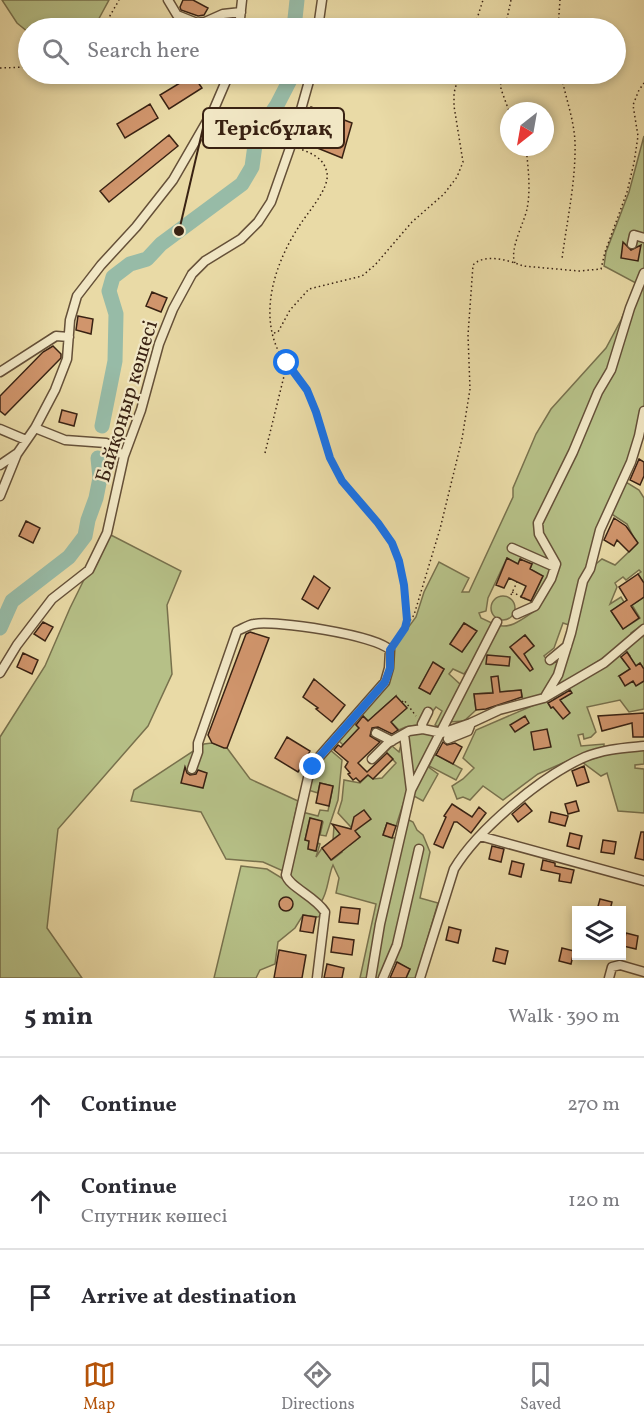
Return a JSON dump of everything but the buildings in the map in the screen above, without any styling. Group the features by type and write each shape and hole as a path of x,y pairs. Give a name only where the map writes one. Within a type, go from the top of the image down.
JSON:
{"street":[{"path":"168,0 177,15 182,18"},
{"path":"240,18 242,0"},
{"path":"319,18 322,0"},
{"path":"214,18 223,14 241,12"},
{"path":"0,496 17,454 35,428 55,390 67,358 70,320 77,297 173,180 214,109 225,84"},
{"name":"Байқоңыр көшесі","path":"0,673 17,645 52,599 89,570 107,533 124,456 141,410 159,344 182,289 205,261 241,239 258,222 271,202 291,145 308,84"},
{"path":"632,244 634,235 644,238"},
{"path":"517,614 536,604 551,579 556,564 539,534 538,523 573,452 598,392 611,370 630,308 644,273"},
{"path":"0,372 56,336 69,337"},
{"path":"544,698 558,675 583,581 590,569 600,530 630,462 644,411"},
{"path":"35,428 65,440 106,442 124,456"},
{"path":"0,429 26,440"},
{"path":"0,465 17,454"},
{"path":"512,548 555,567"},
{"path":"371,978 380,924 411,790 445,736 465,686 496,622"},
{"path":"192,769 198,752 198,743 237,631 255,624 326,629 379,642 390,650 390,668 385,682 313,767 308,778 286,875 290,883 315,899 325,912 317,978"},
{"path":"445,736 499,710 544,698 604,663 644,629"},
{"path":"550,660 567,645"},
{"path":"459,677 465,686"},
{"path":"423,726 428,712"},
{"path":"372,759 390,742 423,726 445,736"},
{"path":"376,733 390,742"},
{"path":"404,734 411,790"},
{"path":"420,978 454,869 463,853 493,823 542,783 585,758 617,749 644,746"},
{"path":"480,836 644,881"},
{"path":"383,978 397,945 419,849"},
{"path":"609,978 612,967 620,964 644,972"}],"path":[{"path":"109,18 119,0"},
{"path":"477,18 483,0"},
{"path":"507,18 511,0"},
{"path":"559,18 560,0"},
{"path":"0,69 18,68"},
{"path":"390,650 414,615 440,529 462,439 470,389 468,335 472,265 478,260 487,258 523,266 579,271 601,269 604,252 627,192 634,163 638,136 633,105 644,83"},
{"path":"273,333 278,332 290,310 309,289 362,276 375,265 412,222 444,194 457,177 463,162 454,106 456,84"},
{"path":"501,84 505,102"},
{"path":"562,259 575,143 572,118 564,84"},
{"path":"291,145 312,153 323,161 328,174 322,194 283,253 274,280 270,328 277,348 307,390 330,458 342,481 392,543 404,585 407,609 405,628"},
{"path":"514,263 513,250 527,207 527,156"},
{"path":"265,453 287,363"},
{"path":"517,582 511,594 536,604"},
{"path":"402,702 404,700 423,726"}],"green space":[{"path":"2,0 109,0 99,18 18,18 17,23"},
{"path":"644,136 644,411 639,436 600,530 591,568 602,559 615,565 637,544 627,524 610,513 626,482 639,490 644,498 644,583 638,574 641,572 639,570 626,580 623,577 615,583 617,587 610,604 621,597 624,602 611,611 623,629 640,618 632,605 644,597 644,624 631,633 630,641 551,691 561,673 569,625 563,623 554,648 544,656 550,664 560,656 561,660 546,693 523,701 521,690 474,694 476,710 464,721 449,722 497,625 513,624 536,610 536,603 531,601 543,576 530,569 534,559 523,554 518,564 507,558 488,598 486,611 479,613 481,618 492,623 472,663 464,674 453,669 449,674 461,685 441,728 435,725 442,711 436,707 421,724 399,730 391,722 396,696 375,715 371,724 375,728 363,739 356,732 343,745 337,739 353,721 359,728 371,723 361,714 375,699 393,648 416,617 424,592 439,562 469,578 462,592 469,592 513,497 513,488 536,434 551,409 606,348 621,320 636,283 604,266 606,252 629,192","holes":["464,623 476,631 462,652 450,644","525,635 534,646 519,658 510,647","433,663 444,669 430,694 419,688"]},
{"path":"107,533 181,571 167,605 172,674 148,726 58,829 47,928 82,978 0,978 0,737 45,666 70,608"},
{"path":"503,596 512,599 515,608 512,617 503,620 494,617 491,608 494,599"},
{"path":"644,633 644,669 640,663 619,676 644,681 644,709 629,712 620,700 587,707 596,732 584,739 583,734 578,735 581,746 604,744 604,749 583,754 538,774 503,800 483,786 470,800 463,797 457,799 452,786 474,768 463,758 476,730 546,700 551,708 558,704 553,695 560,690 565,697 571,693 567,686 618,653 624,661 630,656 624,649"},
{"path":"423,732 439,735 405,798 396,826 387,823 383,835 402,840 405,818 413,822 423,835 430,852 420,898 438,903 416,978 406,978 410,969 395,962 387,978 360,978 376,904 336,893 339,878 333,865 321,902 290,878 302,812 318,816 320,810 328,811 333,786 320,783 318,793 308,790 310,779 329,749 342,760 338,800 326,836 320,835 323,822 310,818 305,840 309,841 308,849 315,851 318,843 320,844 316,857 322,848 332,860 342,852 333,840 334,826 350,845 360,837 338,813 344,780 360,783 368,775 373,779 382,778 396,763 386,752 392,746 399,752 404,734"},
{"path":"212,743 227,748 250,779 298,801 283,871 263,862 226,859 201,812 131,801 134,790 204,744"},
{"path":"644,748 644,764 635,765 635,768 644,769 644,813 618,811 607,773 601,776 582,762 618,751"},
{"path":"435,754 462,769 456,780 429,766"},
{"path":"427,766 438,774 423,801 412,795"},
{"path":"241,866 267,869 290,883 325,912 318,917 303,915 295,928 278,942 275,964 260,970 256,978 214,978"}],"waterway":[{"path":"295,18 297,0"},
{"path":"102,426 115,361 116,314 109,291 113,277 130,264 147,259 161,244 242,184 252,167 255,145 264,124 288,84"},
{"path":"0,628 12,601 69,557 85,536 100,478 98,458"}],"place":[{"name":"Терісбұлақ","path":"179,231"}],"route":[{"path":"287,363 307,390 330,458 342,481 392,543 399,561 407,609 405,628 390,650 390,668 385,682 313,767"}]}
